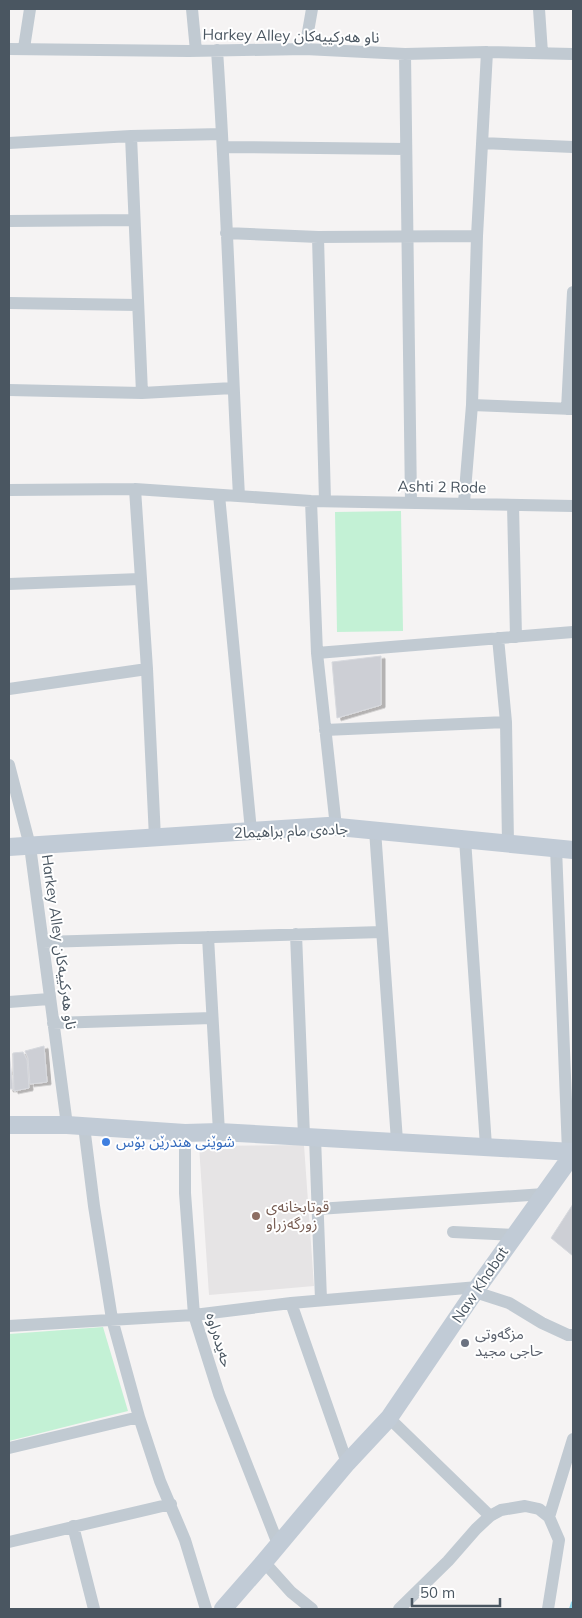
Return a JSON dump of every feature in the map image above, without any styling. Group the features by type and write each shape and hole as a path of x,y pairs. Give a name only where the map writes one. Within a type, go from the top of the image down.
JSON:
{"street":[{"path":"24,48 30,9"},
{"path":"192,9 196,51"},
{"path":"305,49 312,9"},
{"path":"539,9 542,53"},
{"name":"Harkey Alley ناو هەركييەكان","path":"9,49 196,51 305,49 405,54 487,52 573,54"},
{"path":"217,50 238,496"},
{"path":"464,503 472,405 477,236 487,52"},
{"path":"405,54 411,502"},
{"path":"9,143 131,136 222,134"},
{"path":"131,136 142,393"},
{"path":"482,143 573,147"},
{"path":"223,147 406,149"},
{"path":"9,221 134,220"},
{"path":"226,233 318,237 407,238 477,236"},
{"path":"318,237 325,501"},
{"path":"472,405 570,409 573,292"},
{"path":"9,303 138,305"},
{"path":"9,390 142,393 233,388"},
{"path":"135,489 147,669 155,838"},
{"name":"Ashti 2 Rode","path":"9,490 135,489 311,501 573,506"},
{"path":"219,495 251,832"},
{"path":"311,501 317,653 336,827"},
{"path":"513,504 516,637"},
{"path":"9,584 140,579"},
{"path":"317,653 573,632"},
{"path":"498,638 506,722 508,843"},
{"path":"9,689 147,669"},
{"path":"325,730 506,722"},
{"name":"Harkey Alley ناو هەركييەكان","path":"9,766 30,846 53,1023 94,1206 112,1320 139,1417 160,1481 185,1540 206,1609"},
{"name":"جادەی مام براهیما2","path":"9,847 336,827 565,849"},
{"path":"375,830 397,1141"},
{"path":"465,839 486,1146"},
{"path":"9,1125 75,1125 185,1133 219,1132 310,1136 571,1153 565,849"},
{"path":"43,942 382,932"},
{"path":"296,934 310,1136 318,1209 322,1300"},
{"path":"208,937 219,1132"},
{"path":"9,1002 49,999"},
{"path":"53,1023 212,1018"},
{"name":"حەیدەراوە","path":"185,1133 185,1193 194,1315 219,1394 278,1544"},
{"name":"Naw Khabat","path":"222,1609 347,1463 389,1418 571,1153"},
{"path":"318,1209 544,1194"},
{"path":"454,1232 514,1235"},
{"path":"9,1326 194,1315 322,1300 476,1289 509,1303 542,1323 568,1335 573,1335"},
{"path":"291,1303 347,1463"},
{"path":"9,1448 139,1417"},
{"path":"389,1418 490,1516"},
{"path":"549,1517 573,1439"},
{"path":"9,1542 171,1504"},
{"path":"399,1609 490,1516 501,1510 526,1506 539,1509 549,1517 558,1540 548,1609"},
{"path":"74,1526 94,1609"},
{"path":"264,1562 291,1592 312,1609"}],"shaded area":[{"name":"قوتابخانەی زورگەزراو","path":"304,1145 314,1286 209,1295 199,1146"}],"green space":[{"path":"401,511 403,631 337,632 335,512"},
{"path":"103,1327 128,1411 9,1441 9,1334"}],"building":[{"path":"381,656 381,705 337,718 332,662"},
{"path":"44,1046 47,1082 30,1084 28,1058 25,1051"},
{"path":"9,1051 13,1089 9,1089"},
{"path":"23,1052 27,1060 29,1088 14,1091 13,1053"},
{"path":"573,1204 573,1256 551,1238"}],"waterway":[{"path":"571,1609 573,1603"}],"place":[{"name":"شوێنی هندرێن بۆس","path":"106,1142"},
{"name":"قوتابخانەی زورگەزراو","path":"256,1216"},
{"name":"مزگەوتى حاجى مجيد","path":"465,1343"}]}
